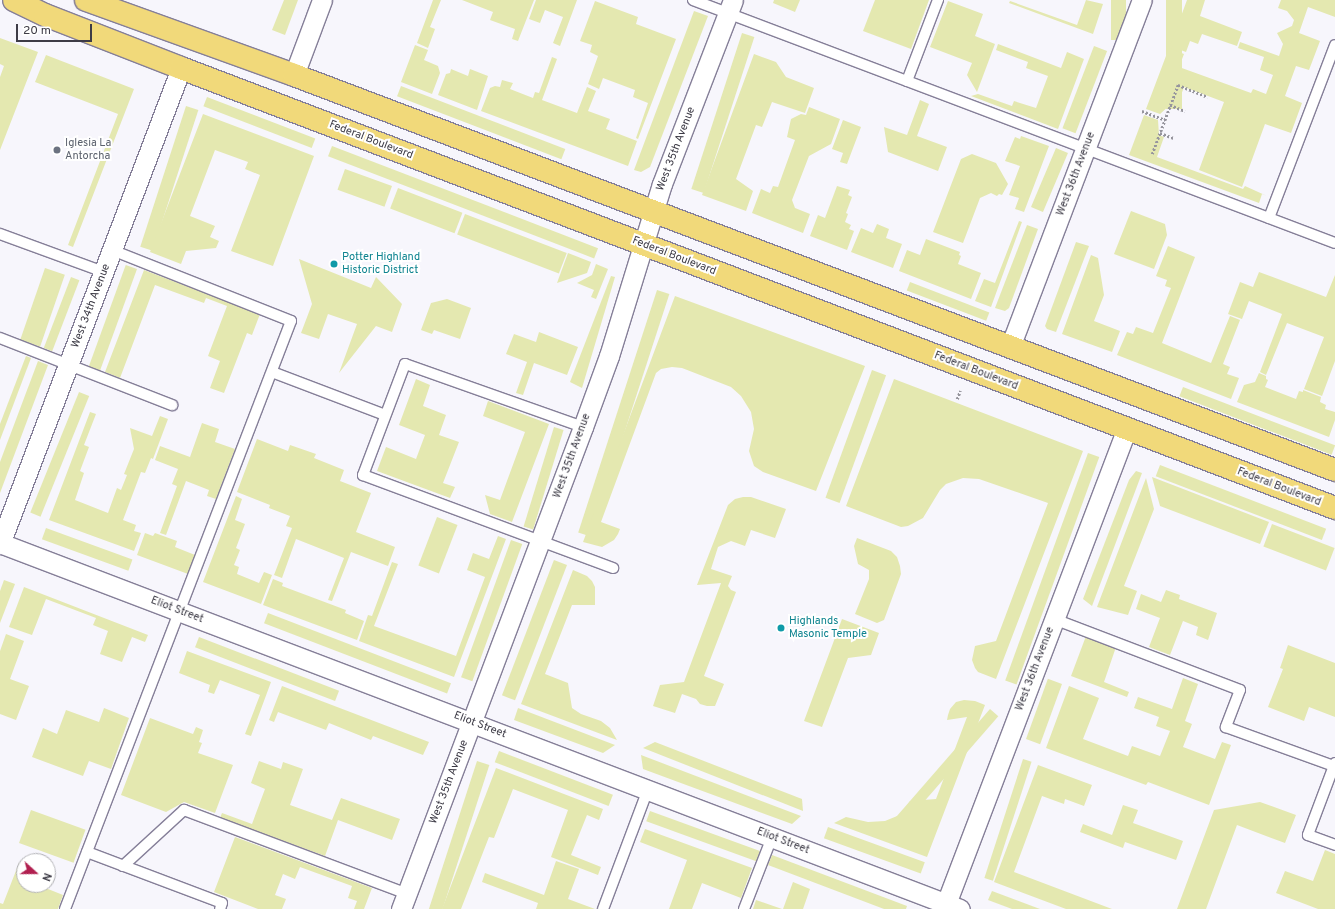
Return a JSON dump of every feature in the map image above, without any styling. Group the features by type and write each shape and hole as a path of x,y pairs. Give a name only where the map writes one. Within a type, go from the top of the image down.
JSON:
{"main road":[{"name":"Federal Boulevard","path":"14,0 45,15 181,68 1335,508"},
{"path":"86,0 294,75 1335,470"}],"street":[{"path":"294,75 322,0"},
{"name":"West 36th Avenue","path":"1010,347 1142,0"},
{"name":"West 35th Avenue","path":"404,902 609,356 662,184 731,7"},
{"name":"West 34th Avenue","path":"0,543 181,68"},
{"name":"West 36th Avenue","path":"950,907 1054,619 1126,428"},
{"name":"Eliot Street","path":"0,543 648,789 950,907"}],"lane":[{"path":"693,0 731,7 907,81 1335,243"},
{"path":"907,81 938,0"},
{"path":"1269,218 1335,45"},
{"path":"0,234 104,272"},
{"path":"65,909 291,321 112,250"},
{"path":"0,338 172,405"},
{"path":"583,427 405,364 363,475 612,568"},
{"path":"272,372 385,415"},
{"path":"1054,619 1240,690 1226,727 1334,765 1308,834 1335,845"},
{"path":"603,909 648,789"},
{"path":"123,866 184,810 404,902"},
{"path":"744,909 772,837"},
{"path":"87,852 222,903 220,909"}],"path":[{"path":"1152,154 1178,85 1208,97"},
{"path":"1170,105 1185,111"},
{"path":"1142,111 1165,120"},
{"path":"1160,133 1174,138"}],"green space":[{"path":"284,0 298,0 285,35 272,30"},
{"path":"433,0 441,0 430,27 435,29 428,48 417,43"},
{"path":"462,0 534,0 518,41 512,39 515,29 490,20 493,12"},
{"path":"536,0 577,0 560,46 553,43 563,17 545,10 540,23 529,19"},
{"path":"774,0 800,0 795,12 773,3"},
{"path":"875,0 929,0 911,49 863,31"},
{"path":"1086,0 1103,4 1093,34 1009,3 1010,1 1077,25"},
{"path":"1111,0 1126,0 1126,40 1111,40"},
{"path":"1166,0 1182,0 1182,109 1166,109"},
{"path":"1187,0 1205,0 1200,16 1242,32 1237,46 1202,34 1198,44 1190,41 1186,52 1170,46"},
{"path":"1281,0 1335,0 1335,17 1308,7 1299,33 1320,41 1309,70 1296,66 1285,96 1302,103 1291,133 1265,124 1242,187 1199,170 1224,102 1184,87 1177,106 1171,104 1160,114 1146,109 1169,48 1184,54 1179,67 1251,93 1253,89 1266,94 1273,75 1260,70 1264,57 1238,48 1240,42 1279,56 1283,44 1277,33 1292,26 1294,20 1287,11 1278,8"},
{"path":"595,1 638,17 636,24 676,39 638,139 636,138 648,103 633,97 635,90 603,78 599,89 588,84 598,56 590,52 592,45 580,41"},
{"path":"948,1 983,14 975,36 995,44 977,92 967,75 972,63 930,47"},
{"path":"694,11 708,16 650,167 641,172 634,170"},
{"path":"742,33 754,37 704,193 691,189"},
{"path":"0,38 38,52 0,150 0,77 4,66 0,64"},
{"path":"998,44 1061,68 1067,52 1084,59 1058,129 971,96 978,94 1012,106 1014,101 1036,108 1048,76 1026,68 1028,62 996,50"},
{"path":"415,45 428,50 424,60 438,66 440,73 432,94 401,82"},
{"path":"1094,46 1107,51 1076,133 1062,128"},
{"path":"754,54 776,62 786,77 814,88 805,113 772,102 762,127 756,125 736,179 753,191 746,211 702,195"},
{"path":"46,55 134,89 73,247 68,245 118,114 35,82"},
{"path":"552,57 557,59 542,100 577,113 587,87 596,91 588,111 610,119 606,129 637,141 628,166 481,111 490,88 495,86 500,87 502,80 513,83 510,89 533,98 535,92 539,93"},
{"path":"451,69 468,76 470,69 488,76 477,110 438,95 446,74 450,73"},
{"path":"401,86 565,149 561,159 397,96"},
{"path":"207,97 315,139 312,148 203,106"},
{"path":"920,100 929,104 917,136 947,147 938,171 888,152 884,127 907,135"},
{"path":"186,106 198,110 153,251 140,247"},
{"path":"809,107 840,119 831,144 809,156 792,200 795,208 810,214 803,233 752,213 761,189 770,193 773,186 778,187 795,140 787,137 791,119 801,114 806,115"},
{"path":"203,114 314,156 273,266 231,251 260,175 245,169 248,162 215,150 190,216 215,226 210,237 219,241 216,248 186,251 181,264 150,252"},
{"path":"1144,115 1158,120 1159,135 1164,137 1157,157 1243,189 1245,186 1267,196 1262,194 1259,203 1129,155"},
{"path":"843,120 861,127 847,164 840,162 843,153 832,149"},
{"path":"1021,136 1049,146 1024,212 1015,209 1019,198 1009,195 1020,166 1005,161 1015,137 1020,139"},
{"path":"332,146 598,248 594,258 328,156"},
{"path":"1056,148 1068,153 1043,212 1031,207"},
{"path":"972,154 996,163 1008,184 1002,195 999,194 997,196 991,193 980,198 963,243 933,232 961,159"},
{"path":"345,169 392,186 384,207 337,190"},
{"path":"837,186 850,190 848,195 852,197 846,213 848,214 845,222 851,225 849,229 854,231 847,250 810,236 818,215 825,218"},
{"path":"398,188 462,213 455,233 390,209"},
{"path":"1131,211 1165,224 1167,235 1154,269 1114,254"},
{"path":"465,214 567,253 559,274 457,235"},
{"path":"1019,221 1022,222 991,307 975,301 984,279 995,283"},
{"path":"877,224 889,229 886,238 902,244 893,268 851,252 861,228 873,233"},
{"path":"1027,225 1038,229 1009,308 1005,311 995,308"},
{"path":"926,239 960,252 959,255 961,256 958,264 981,273 971,299 899,271 907,250 920,255"},
{"path":"1076,242 1089,246 1056,332 1047,329 1045,326"},
{"path":"1168,246 1195,257 1162,343 1211,363 1230,316 1240,320 1223,364 1230,367 1227,374 1239,378 1231,399 1117,355 1127,332 1133,334 1136,327 1153,333 1171,288 1165,286 1167,280 1156,276"},
{"path":"568,253 591,262 587,273 557,283"},
{"path":"1091,255 1098,258 1104,295 1094,321 1120,331 1112,352 1062,334"},
{"path":"299,259 371,288 376,277 402,304 392,332 376,326 339,373 357,324 328,314 319,339 301,333 312,304"},
{"path":"596,264 608,269 596,299 591,297 594,290 577,283 592,275"},
{"path":"126,265 137,269 100,370 89,366"},
{"path":"45,268 65,275 40,347 20,340"},
{"path":"144,270 260,314 252,335 247,333 224,393 210,388 220,361 208,356 227,306 206,298 204,303 155,285 120,378 105,372"},
{"path":"1259,272 1326,297 1335,275 1335,361 1322,396 1304,389 1324,337 1287,323 1266,375 1260,372 1282,314 1249,301 1242,319 1228,314 1240,282 1253,287"},
{"path":"611,276 615,277 582,388 570,382"},
{"path":"71,277 79,280 52,351 44,348"},
{"path":"910,282 989,312 986,321 907,290"},
{"path":"657,290 669,294 591,537 578,533"},
{"path":"675,296 865,366 816,491 763,472 754,466 749,451 754,429 751,412 741,396 731,387 682,368 672,367 661,369 656,373 601,522 620,529 618,534 614,540 602,547 583,542"},
{"path":"447,299 471,308 460,339 434,330 432,334 421,330 431,303"},
{"path":"539,332 578,347 567,375 534,363 523,395 516,393 527,362 506,354 514,334 536,342"},
{"path":"26,356 31,358 0,440 0,424"},
{"path":"38,361 48,365 0,493 0,462"},
{"path":"872,370 886,375 840,503 825,498"},
{"path":"1259,373 1266,376 1266,379 1268,380 1265,387 1296,399 1299,391 1303,392 1303,390 1321,397 1320,402 1326,405 1325,409 1335,412 1335,420 1329,437 1237,402 1244,385 1255,382"},
{"path":"416,379 430,385 423,406 446,415 439,435 459,442 443,483 455,487 450,498 377,471 386,447 416,459 425,435 399,425"},
{"path":"894,379 1083,451 996,679 978,672 975,668 972,660 975,646 996,641 1048,503 979,479 963,478 946,484 940,490 923,518 908,526 901,527 846,506"},
{"path":"1183,387 1335,445 1332,455 1179,396"},
{"path":"79,392 89,396 41,517 30,513"},
{"path":"488,401 549,424 512,522 490,514 485,495 500,500 525,432 483,416"},
{"path":"90,412 96,414 84,445 89,447 80,471 84,473 75,500 108,513 117,488 121,490 127,475 124,474 134,449 130,428 152,436 160,416 168,419 153,459 151,458 145,473 141,472 123,520 136,525 134,531 141,533 134,551 49,520"},
{"path":"202,423 219,429 215,442 235,449 216,499 207,496 209,490 186,481 166,535 160,533 177,486 172,484 178,469 155,460 160,446 190,457"},
{"path":"554,427 564,430 533,529 524,526"},
{"path":"257,439 288,451 290,445 316,454 314,458 344,470 340,481 371,493 356,532 395,547 388,566 351,552 332,601 328,600 344,558 296,539 282,578 274,575 292,528 286,526 290,516 269,508 270,505 237,492"},
{"path":"1088,453 1099,457 1017,685 1005,680"},
{"path":"1160,465 1326,529 1322,540 1156,476"},
{"path":"1136,471 1142,473 1092,606 1083,599 1129,480"},
{"path":"1152,477 1269,522 1260,544 1160,506"},
{"path":"1146,478 1154,509 1124,586 1137,591 1128,615 1097,607"},
{"path":"236,496 242,499 235,520 245,524 236,548 240,550 234,565 239,567 237,574 259,583 264,572 272,575 261,604 203,582"},
{"path":"751,497 786,509 775,538 751,530 745,546 731,541 718,547 711,569 732,576 728,586 731,590 736,592 704,676 724,684 715,706 700,704 696,699 682,694 675,713 653,706 660,685 684,682 721,583 697,585 728,505 735,499"},
{"path":"437,517 458,525 439,573 418,566"},
{"path":"1272,524 1335,548 1326,570 1263,546"},
{"path":"46,528 132,559 128,571 42,539"},
{"path":"145,533 153,536 155,533 177,541 175,547 195,555 188,574 137,555"},
{"path":"498,536 506,539 454,677 359,641 368,615 372,616 392,562 398,564 374,626 456,656 485,577 467,570 473,553 489,559"},
{"path":"857,538 891,551 897,557 900,566 901,574 884,620 877,623 855,614 869,579 869,570 858,564 854,546"},
{"path":"511,540 522,544 472,681 461,677"},
{"path":"554,560 567,565 515,700 502,695"},
{"path":"573,570 587,576 592,581 595,587 595,605 572,605 545,674 568,683 572,708 581,714 601,721 610,728 617,740 521,704"},
{"path":"273,579 283,583 282,586 346,610 345,613 364,621 357,640 263,605"},
{"path":"4,580 15,584 0,623 0,591"},
{"path":"24,587 148,635 145,642 132,637 122,662 100,654 108,631 93,625 96,618 46,599 32,635 9,627"},
{"path":"1166,590 1180,595 1179,599 1217,613 1208,640 1196,635 1198,627 1183,621 1170,655 1149,647 1160,618 1136,609 1141,594 1161,602"},
{"path":"268,613 451,683 447,694 264,623"},
{"path":"842,619 879,633 871,655 848,658 822,727 804,721"},
{"path":"6,634 24,641 10,679 29,686 16,720 0,714 0,651"},
{"path":"1086,636 1116,647 1104,682 1129,692 1127,697 1071,676"},
{"path":"199,637 339,691 335,701 195,647"},
{"path":"1288,645 1335,663 1335,717 1309,707 1304,721 1268,707 1283,669 1280,668"},
{"path":"187,651 271,682 251,736 245,734 260,695 220,680 214,694 208,692 210,685 179,673"},
{"path":"1183,678 1198,684 1185,721 1192,724 1183,747 1215,759 1222,742 1231,745 1209,805 1148,782 1146,785 1046,748 1069,686 1099,698 1083,739 1128,756 1132,746 1160,756 1170,731 1156,726 1159,717 1134,708 1138,697 1172,709"},
{"path":"1048,679 1062,684 1040,744 1026,739"},
{"path":"282,686 429,742 423,755 373,736 371,740 329,723 326,730 278,712 274,722 269,720"},
{"path":"964,700 975,701 985,705 927,857 834,823 846,817 868,822 885,821 902,814 910,801 936,799 967,717 947,720 948,715 950,709 956,702"},
{"path":"104,708 129,718 111,769 89,761 83,776 32,757 43,728 57,734 66,710 99,722"},
{"path":"518,708 615,745 603,753 514,720"},
{"path":"990,709 998,716 893,837 885,830"},
{"path":"150,718 193,734 196,727 203,730 199,742 202,743 198,753 233,765 215,813 184,802 166,812 121,795"},
{"path":"655,742 802,799 803,811 643,748"},
{"path":"499,751 613,795 609,806 495,762"},
{"path":"641,755 801,816 792,824 643,769"},
{"path":"1023,759 1032,762 993,881 984,878"},
{"path":"259,761 281,769 283,762 303,769 290,805 332,820 341,798 400,819 392,840 338,820 325,856 220,818 222,813 252,824 265,789 251,783"},
{"path":"477,761 489,765 443,909 429,909"},
{"path":"1038,765 1092,785 1084,806 1065,799 1064,804 1042,796 1014,872 1112,909 1066,909 994,882"},
{"path":"496,768 603,809 599,820 587,815 571,855 601,867 598,875 551,857 568,810 513,789 494,838 489,837 461,909 442,909"},
{"path":"1260,802 1296,815 1285,843 1237,825 1206,909 1177,909 1214,810"},
{"path":"1123,805 1138,810 1133,823 1183,841 1176,860 1125,842 1123,848 1080,832 1083,824 1112,835"},
{"path":"31,810 86,830 74,863 56,856 56,853 47,853 19,843"},
{"path":"650,811 760,851 756,861 646,821"},
{"path":"828,827 925,862 921,874 824,838"},
{"path":"645,829 752,868 741,898 702,883 692,909 669,909 687,860 640,842"},
{"path":"235,837 372,888 364,909 354,909 357,901 348,898 352,886 300,867 295,879 283,874 275,895 286,899 282,909 258,909 214,892"},
{"path":"1325,850 1335,854 1335,909 1318,909 1276,893 1285,871 1313,881"},
{"path":"772,855 907,906 906,909 884,909 768,865"},
{"path":"556,861 579,869 568,899 595,909 536,909 538,903 482,882 485,873 544,895"},
{"path":"16,871 16,893 56,892 63,895 58,909 0,909 0,903 3,904"},
{"path":"793,882 810,889 803,909 783,909"},
{"path":"992,891 1040,909 1012,909 988,900"},
{"path":"756,900 782,909 753,909"}],"place":[{"name":"Iglesia La Antorcha","path":"57,150"},
{"name":"Potter Highland Historic District","path":"334,264"},
{"name":"Highlands Masonic Temple","path":"781,628"}]}
